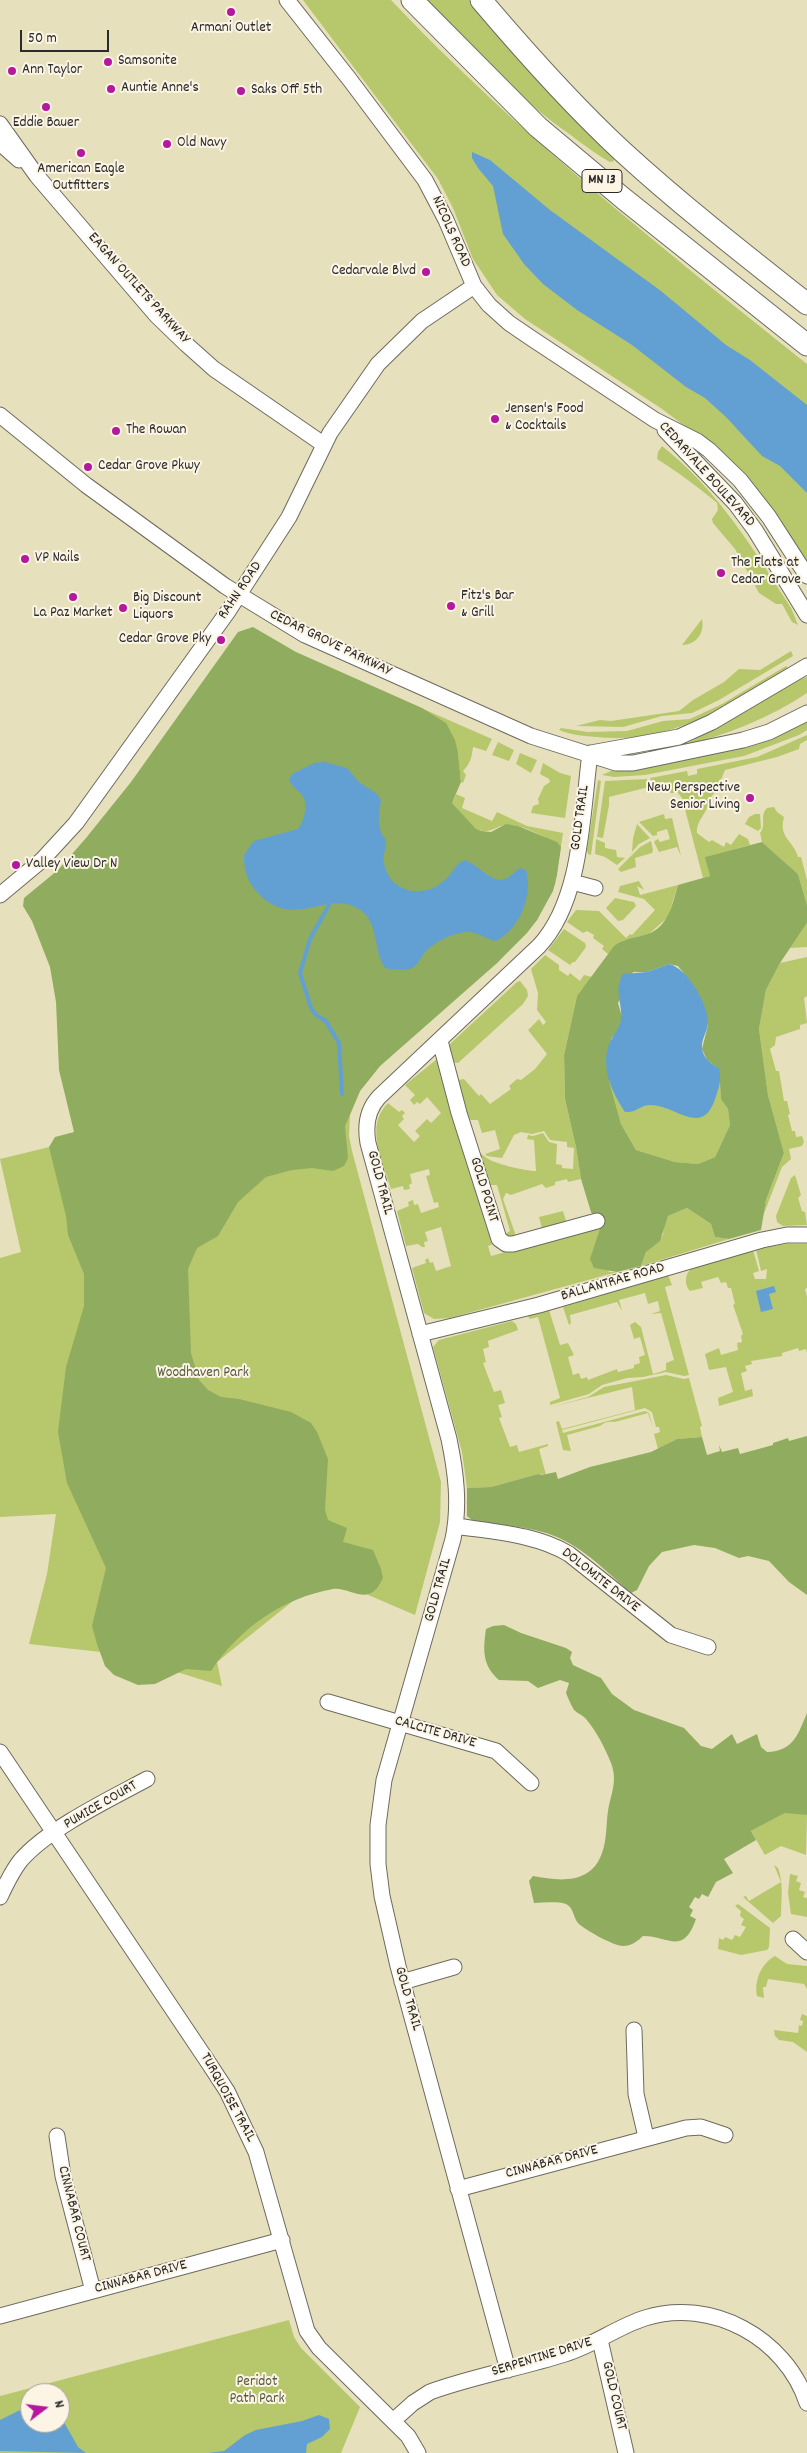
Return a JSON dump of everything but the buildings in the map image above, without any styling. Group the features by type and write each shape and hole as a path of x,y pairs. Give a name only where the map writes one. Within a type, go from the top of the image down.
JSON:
{"highway":[{"name":"MN 13","path":"412,0 538,127 631,205 807,345"},
{"name":"MN 13","path":"481,0 553,82 623,152 694,214 807,304"}],"street":[{"name":"NICOLS ROAD","path":"287,0 425,180 446,220 474,286 509,323 655,420"},
{"name":"EAGAN OUTLETS PARKWAY","path":"0,124 37,176 157,316 214,369 323,444"},
{"name":"EAGAN OUTLETS PARKWAY","path":"0,143 37,176"},
{"name":"RAHN ROAD","path":"1,893 42,860 76,823 239,596 289,517 323,444 386,354 431,314 474,286"},
{"name":"CEDAR GROVE PARKWAY","path":"0,416 86,485 239,596 288,625 340,652 531,736 624,764 656,760 743,740 769,732 807,713"},
{"name":"CEDARVALE BOULEVARD","path":"655,420 697,441 740,480 770,517 807,576"},
{"name":"CEDARVALE BOULEVARD","path":"655,420 735,503 759,536 807,615"},
{"name":"CEDAR GROVE PARKWAY","path":"590,754 679,736 712,722 807,666"},
{"name":"GOLD TRAIL","path":"508,2370 402,1982 382,1896 378,1844 382,1795 400,1723 456,1526 458,1498 456,1473 368,1143 366,1127 370,1108 374,1102 546,938 563,912 572,882 590,754"},
{"path":"572,882 595,888"},
{"name":"GOLD POINT","path":"440,1041 459,1113 499,1239 506,1244 513,1244 598,1221"},
{"name":"BALLANTRAE ROAD","path":"420,1334 539,1305 762,1240 787,1235 807,1235"},
{"name":"DOLOMITE DRIVE","path":"456,1526 536,1539 552,1544 569,1554 671,1635 708,1647"},
{"name":"CALCITE DRIVE","path":"328,1702 496,1751 531,1782"},
{"name":"TURQUOISE TRAIL","path":"0,1752 227,2091 256,2152 301,2314 311,2339 394,2420 408,2436 418,2453"},
{"name":"PUMICE COURT","path":"0,1897 22,1860 54,1833 148,1779"},
{"path":"793,1939 807,1952"},
{"path":"402,1982 454,1967"},
{"path":"634,2030 636,2094 646,2137"},
{"name":"CINNABAR DRIVE","path":"458,2189 646,2137 693,2127 725,2135"},
{"name":"CINNABAR COURT","path":"57,2136 63,2176 93,2291"},
{"name":"CINNABAR DRIVE","path":"0,2316 282,2240"},
{"name":"SERPENTINE DRIVE","path":"394,2420 413,2402 430,2392 565,2354 600,2340 633,2323 656,2315 692,2313 718,2317 745,2330 773,2350 795,2377 807,2403"},
{"name":"GOLD COURT","path":"600,2340 626,2453"}],"green space":[{"path":"303,0 391,0 439,49 540,144 646,234 807,364 807,567 701,438 662,409 525,319 497,295 473,259 453,208 438,179"},
{"path":"423,0 469,0 517,56 615,157 614,161 610,162 595,153 532,105 494,71"},
{"path":"662,446 701,482 734,522 791,608 798,625 792,622 782,604 776,604 759,593 735,549 713,523 712,519 718,510 717,503 657,459 658,452"},
{"path":"702,619 702,629 698,637 691,643 682,645"},
{"name":"Woodhaven Park","path":"253,627 296,652 422,708 446,723 455,740 461,782 452,803 475,828 491,832 506,824 518,826 557,842 561,847 553,891 537,920 527,933 497,963 380,1066 360,1091 345,1126 348,1158 344,1166 333,1171 312,1168 292,1170 266,1177 238,1202 218,1236 197,1248 188,1269 191,1353 199,1380 208,1390 221,1397 239,1399 291,1412 311,1423 317,1432 328,1459 325,1510 328,1520 347,1528 343,1542 373,1550 381,1569 382,1580 371,1593 362,1595 333,1589 314,1593 279,1608 248,1629 222,1656 211,1671 186,1669 155,1684 138,1685 114,1675 105,1666 97,1644 92,1626 106,1568 67,1483 58,1432 66,1367 84,1306 84,1274 68,1235 66,1216 49,1147 55,1137 74,1132 59,1070 56,1002 50,967 32,921 23,906 24,898 58,870 131,782 238,632"},
{"path":"791,651 793,656 719,700 692,713 662,716 623,727 576,726 600,720 611,721 679,711 693,700 724,682 739,669 760,670"},
{"name":"Woodhaven Park","path":"316,662 492,739 486,751 473,747 470,760 463,771 466,775 463,783 461,782 458,753 453,802 456,794 465,798 462,808 492,821 497,812 527,826 563,833 555,885 537,920 497,963 380,1066 360,1091 350,1115 349,1136 352,1151 441,1482 440,1522 415,1615 324,1576 217,1662 222,1686 119,1654 29,1644 47,1574 56,1514 0,1517 0,1258 21,1252 0,1159 78,1140","holes":["452,803 470,824 481,831 489,831 503,825 512,825 545,837 464,859"]},
{"path":"786,666 788,668 721,709 674,729 649,735 623,738 582,736 559,730 561,728 588,732 627,731 663,721 690,719 722,704"},
{"path":"807,677 807,693 793,702 763,718 731,731 683,746 800,679"},
{"path":"807,721 807,730 799,735 744,756 645,775 614,777 602,775 615,769 714,753 738,747 784,732"},
{"path":"807,735 807,740 800,744 799,749 777,757 725,770 717,790 709,799 707,808 698,824 697,833 709,842 712,840 724,847 726,842 731,845 739,834 748,839 750,845 706,857 710,876 703,878 682,798 678,793 670,793 668,784 662,786 663,792 661,793 659,788 654,789 650,778 687,771 688,776 697,774 697,769 757,757"},
{"path":"498,742 514,750 509,761 492,755"},
{"path":"520,753 537,760 531,773 516,764"},
{"path":"543,763 560,773 571,776 565,818 531,813 533,806 539,804 538,799 544,786 550,782 549,779 540,774"},
{"path":"647,779 649,787 609,797 603,838 597,837 605,781"},
{"path":"598,780 601,781 591,855 588,854 587,850"},
{"path":"774,807 784,817 783,830 785,835 798,857 801,857 807,880 807,905 798,874 762,842 760,833 763,827 765,811 767,808"},
{"path":"664,814 665,819 672,818 681,856 677,847 659,852 654,842 658,839 660,842 670,839 667,829 657,832 657,835 653,836 639,822"},
{"path":"760,814 761,828 758,831 745,824 749,817"},
{"path":"637,824 650,838 639,844 632,852 633,838"},
{"path":"596,839 605,843 605,848 616,850 617,857 625,858 617,865 605,857 595,854"},
{"path":"651,841 652,853 635,858 636,867 621,872 618,869 640,847"},
{"path":"762,842 798,874 807,905 807,923 780,963 766,990 759,1029 768,1095 784,1153 766,1200 761,1230 729,1239 715,1237 711,1224 687,1208 668,1216 660,1241 646,1252 641,1266 617,1272 594,1268 590,1259 601,1226 591,1212 581,1179 565,1099 564,1055 577,996 614,946 626,940 655,931 660,926 669,914 678,885 710,876 705,857","holes":["669,964 678,966 692,984 708,1025 702,1049 707,1060 719,1069 721,1099 728,1109 730,1125 715,1157 698,1164 675,1162 636,1150 621,1124 609,1080 611,1039 620,1027 622,1017 618,1003 633,972 647,972"]},
{"path":"639,881 644,890 637,886 640,895 678,885 668,917 649,934 622,941 608,954 602,949 604,946 593,938 594,935 587,931 583,933 567,922 576,910 599,911 626,938 630,934 632,935 655,910 644,899 618,892 620,886"},
{"path":"615,898 634,902 636,906 623,920 618,921 606,908"},
{"path":"807,923 807,947 790,948"},
{"path":"564,929 585,943 586,947 575,962 570,965 548,950"},
{"path":"545,955 559,965 559,970 568,976 570,973 580,981 584,975 592,977 577,996 564,1055 565,1099 581,1179 568,1182 567,1179 555,1182 555,1185 546,1188 542,1184 511,1195 506,1193 503,1199 515,1233 514,1236 507,1238 504,1235 510,1231 497,1185 489,1185 480,1156 482,1154 492,1161 536,1171 534,1140 527,1139 528,1135 533,1136 543,1133 549,1142 557,1144 556,1164 562,1165 562,1168 573,1169 574,1148 567,1147 567,1142 550,1140 544,1131 532,1134 521,1132 514,1135 502,1158 487,1156 485,1154 500,1149 495,1130 482,1133 478,1120 471,1120 465,1116 458,1080 464,1079 479,1096 481,1094 490,1104 511,1089 509,1086 517,1079 521,1080 535,1069 547,1054 528,1030 539,1019 543,1025 546,1022 537,1010 538,993 531,969"},
{"path":"807,957 807,996 804,998 807,1023 800,1025 800,1029 776,1037 775,1045 770,1049 776,1071 779,1071 784,1101 787,1101 790,1114 788,1115 792,1131 795,1131 796,1137 802,1136 804,1142 802,1146 789,1149 791,1159 782,1167 763,1216 766,1200 784,1153 768,1095 759,1029 766,990 780,963"},
{"path":"520,981 527,990 528,996 523,1004 458,1063 451,1062 450,1044"},
{"path":"437,1059 493,1244 488,1246 491,1256 601,1226 599,1238 609,1272 617,1272 450,1318 434,1319 424,1313 412,1268 426,1263 425,1260 428,1258 430,1263 433,1262 436,1271 451,1266 441,1227 425,1232 428,1241 424,1242 425,1247 418,1244 406,1246 397,1211 409,1206 408,1202 413,1200 414,1205 418,1204 421,1213 439,1207 438,1202 434,1203 426,1176 430,1175 429,1169 410,1174 412,1183 409,1185 410,1189 404,1190 403,1186 391,1189 380,1156 376,1133 377,1122 381,1112 388,1103 399,1112 402,1110 405,1113 402,1116 404,1119 398,1125 414,1142 420,1136 415,1131 427,1119 431,1123 441,1113 427,1097 420,1104 417,1102 414,1105 410,1100 415,1095 405,1085"},
{"path":"719,1068 721,1098 728,1109 730,1125 715,1157 698,1164 675,1162 636,1150 621,1124 609,1080"},
{"path":"795,1175 801,1195 798,1198 802,1211 805,1212 807,1225 783,1226 777,1222 776,1216 791,1178"},
{"path":"687,1208 711,1224 715,1237 729,1239 641,1266 646,1252 663,1235 664,1223 668,1216"},
{"path":"563,1211 566,1221 542,1228 539,1217"},
{"path":"787,1244 807,1244 807,1288 805,1289 807,1297 807,1353 806,1349 799,1351 798,1348 782,1353 782,1356 751,1361 752,1364 745,1366 747,1371 741,1373 745,1391 752,1389 753,1396 719,1406 718,1398 733,1392 726,1367 709,1370 705,1354 719,1348 721,1355 738,1350 737,1343 742,1342 741,1336 743,1334 733,1305 735,1304 731,1288 728,1288 726,1282 721,1283 718,1277 701,1282 703,1288 690,1291 686,1284 687,1275 690,1270 702,1264 753,1250 759,1271 753,1273 755,1279 766,1279 767,1269 761,1271 756,1249"},
{"path":"668,1275 672,1285 665,1287 689,1375 684,1376 666,1372 643,1377 627,1378 602,1385 589,1394 550,1405 550,1402 560,1398 538,1317 530,1319 527,1315 549,1310 560,1345 568,1343 574,1355 568,1357 573,1375 579,1373 581,1379 587,1377 588,1380 617,1369 618,1372 634,1368 634,1365 640,1363 639,1357 645,1355 640,1337 634,1339 630,1325 635,1322 641,1327 653,1374 666,1370 666,1363 674,1360 661,1313 651,1314 660,1311 658,1301 648,1304 645,1293 619,1300 622,1311 617,1302 570,1315 571,1323 569,1325 563,1307"},
{"path":"512,1321 516,1324 518,1330 488,1341 489,1347 483,1349 486,1362 483,1363 494,1392 501,1390 505,1403 498,1405 502,1417 499,1418 510,1447 517,1445 519,1452 548,1444 548,1446 539,1449 546,1475 538,1474 491,1487 467,1488 462,1452 433,1347 439,1340"},
{"path":"666,1375 684,1379 689,1378 702,1426 700,1427 702,1437 677,1439 658,1449 654,1434 660,1432 659,1427 656,1427 652,1412 645,1408 562,1430 563,1433 645,1411 649,1413 653,1428 648,1413 615,1422 607,1422 600,1426 567,1435 571,1451 563,1450 556,1422 559,1421 562,1429 635,1410 632,1387 551,1407 588,1397 604,1387"},
{"path":"807,1436 807,1595 789,1582 769,1561 748,1556 739,1558 715,1548 694,1545 662,1552 649,1566 637,1590 631,1593 587,1555 557,1537 526,1528 473,1521 467,1516 467,1488 491,1487 538,1474 556,1472 558,1479 590,1467 651,1452 677,1439 702,1437 707,1455 720,1451 719,1445 722,1452 738,1448 740,1454 773,1445 773,1443 788,1438 789,1441"},
{"path":"504,1625 521,1633 566,1648 572,1652 570,1658 573,1665 601,1678 612,1694 634,1710 684,1728 701,1746 712,1749 732,1734 737,1744 757,1734 761,1747 767,1752 776,1751 789,1745 794,1740 807,1713 807,1815 785,1813 751,1831 756,1840 724,1859 733,1873 716,1882 708,1897 702,1894 699,1899 695,1897 689,1907 693,1910 690,1916 696,1919 686,1937 680,1941 643,1936 632,1944 626,1946 619,1945 600,1937 578,1923 571,1908 566,1904 554,1902 534,1903 529,1881 533,1876 553,1879 573,1878 582,1876 590,1871 597,1863 605,1843 614,1776 611,1763 597,1735 586,1719 574,1710 571,1704 566,1693 569,1683 560,1680 538,1688 528,1681 499,1680 489,1669 484,1650 486,1629"},
{"path":"791,1812 807,1815 806,1855 781,1846 765,1855 751,1831 785,1813"},
{"path":"774,1865 778,1868 780,1874 781,1880 782,1892 781,1916 773,1923 743,1897 746,1896 749,1901 781,1882"},
{"path":"790,1874 798,1876 796,1881 801,1883 799,1890 805,1892 803,1897 807,1898 807,1917 791,1914 788,1893"},
{"path":"738,1904 770,1928 769,1947 767,1950 741,1955 718,1949 719,1938 723,1940 725,1937 732,1940 735,1935 740,1937 746,1927 741,1925 744,1919 740,1916 741,1911 735,1906"},
{"path":"775,1956 787,1964 807,1966 807,1989 804,1984 768,1979 766,1987 763,1987 764,1998 757,1996 758,1978 762,1968"},
{"path":"802,2014 807,2016 807,2052 793,2042 779,2040 775,2036 774,2030 798,2033 799,2025 802,2026 803,2021 800,2020"},
{"name":"Peridot Path Park","path":"289,2320 294,2337 301,2348 360,2407 341,2453 0,2453 0,2396 20,2391 20,2433 70,2433 70,2383 49,2383"}],"water":[{"path":"472,152 490,160 550,210 661,291 726,345 750,360 807,405 807,493 780,466 762,456 726,417 705,398 686,387 632,345 577,310 543,284 524,264 503,234 493,186 478,168 472,158"},
{"path":"324,762 347,768 359,782 377,794 381,800 379,826 386,840 384,863 387,873 393,882 401,887 420,891 439,885 465,860 491,877 502,880 520,868 526,870 528,890 526,900 518,920 512,928 496,941 470,932 456,934 445,938 431,947 412,968 405,970 392,969 385,968 378,952 373,927 364,913 357,908 333,903 297,910 284,909 271,904 258,893 247,875 244,855 254,841 298,829 304,817 305,803 302,795 289,780 292,774 314,763"},
{"path":"669,964 683,972 700,997 708,1022 703,1041 703,1052 713,1065 719,1068 720,1072 719,1087 710,1110 703,1116 696,1118 687,1117 660,1106 650,1105 625,1112 611,1086 606,1068 608,1049 620,1022 621,1013 618,991 623,974 647,972"},
{"path":"774,1286 776,1292 769,1294 773,1309 761,1312 756,1291"},
{"path":"20,2410 20,2433 70,2433 78,2447 86,2453 0,2451 0,2420"},
{"path":"319,2415 329,2419 330,2429 322,2437 307,2444 306,2453 208,2453 224,2451 245,2435 256,2430 302,2421"}],"waterway":[{"path":"329,905 310,939 300,973 311,1008 317,1016 325,1020 339,1043 342,1094"}],"place":[{"name":"Armani Outlet","path":"231,12"},
{"name":"Samsonite","path":"108,62"},
{"name":"Ann Taylor","path":"12,71"},
{"name":"Auntie Anne's","path":"111,89"},
{"name":"Saks Off 5th","path":"241,91"},
{"name":"Eddie Bauer","path":"46,107"},
{"name":"Old Navy","path":"167,144"},
{"name":"American Eagle Outfitters","path":"81,153"},
{"name":"Cedarvale Blvd","path":"426,272"},
{"name":"Jensen's Food & Cocktails","path":"495,419"},
{"name":"The Rowan","path":"116,431"},
{"name":"Cedar Grove Pkwy","path":"88,467"},
{"name":"VP Nails","path":"25,559"},
{"name":"The Flats at Cedar Grove","path":"721,573"},
{"name":"La Paz Market","path":"73,597"},
{"name":"Fitz's Bar & Grill","path":"451,606"},
{"name":"Big Discount Liquors","path":"123,608"},
{"name":"Cedar Grove Pky","path":"221,640"},
{"name":"New Perspective Senior Living","path":"750,798"},
{"name":"Valley View Dr N","path":"16,865"}]}
